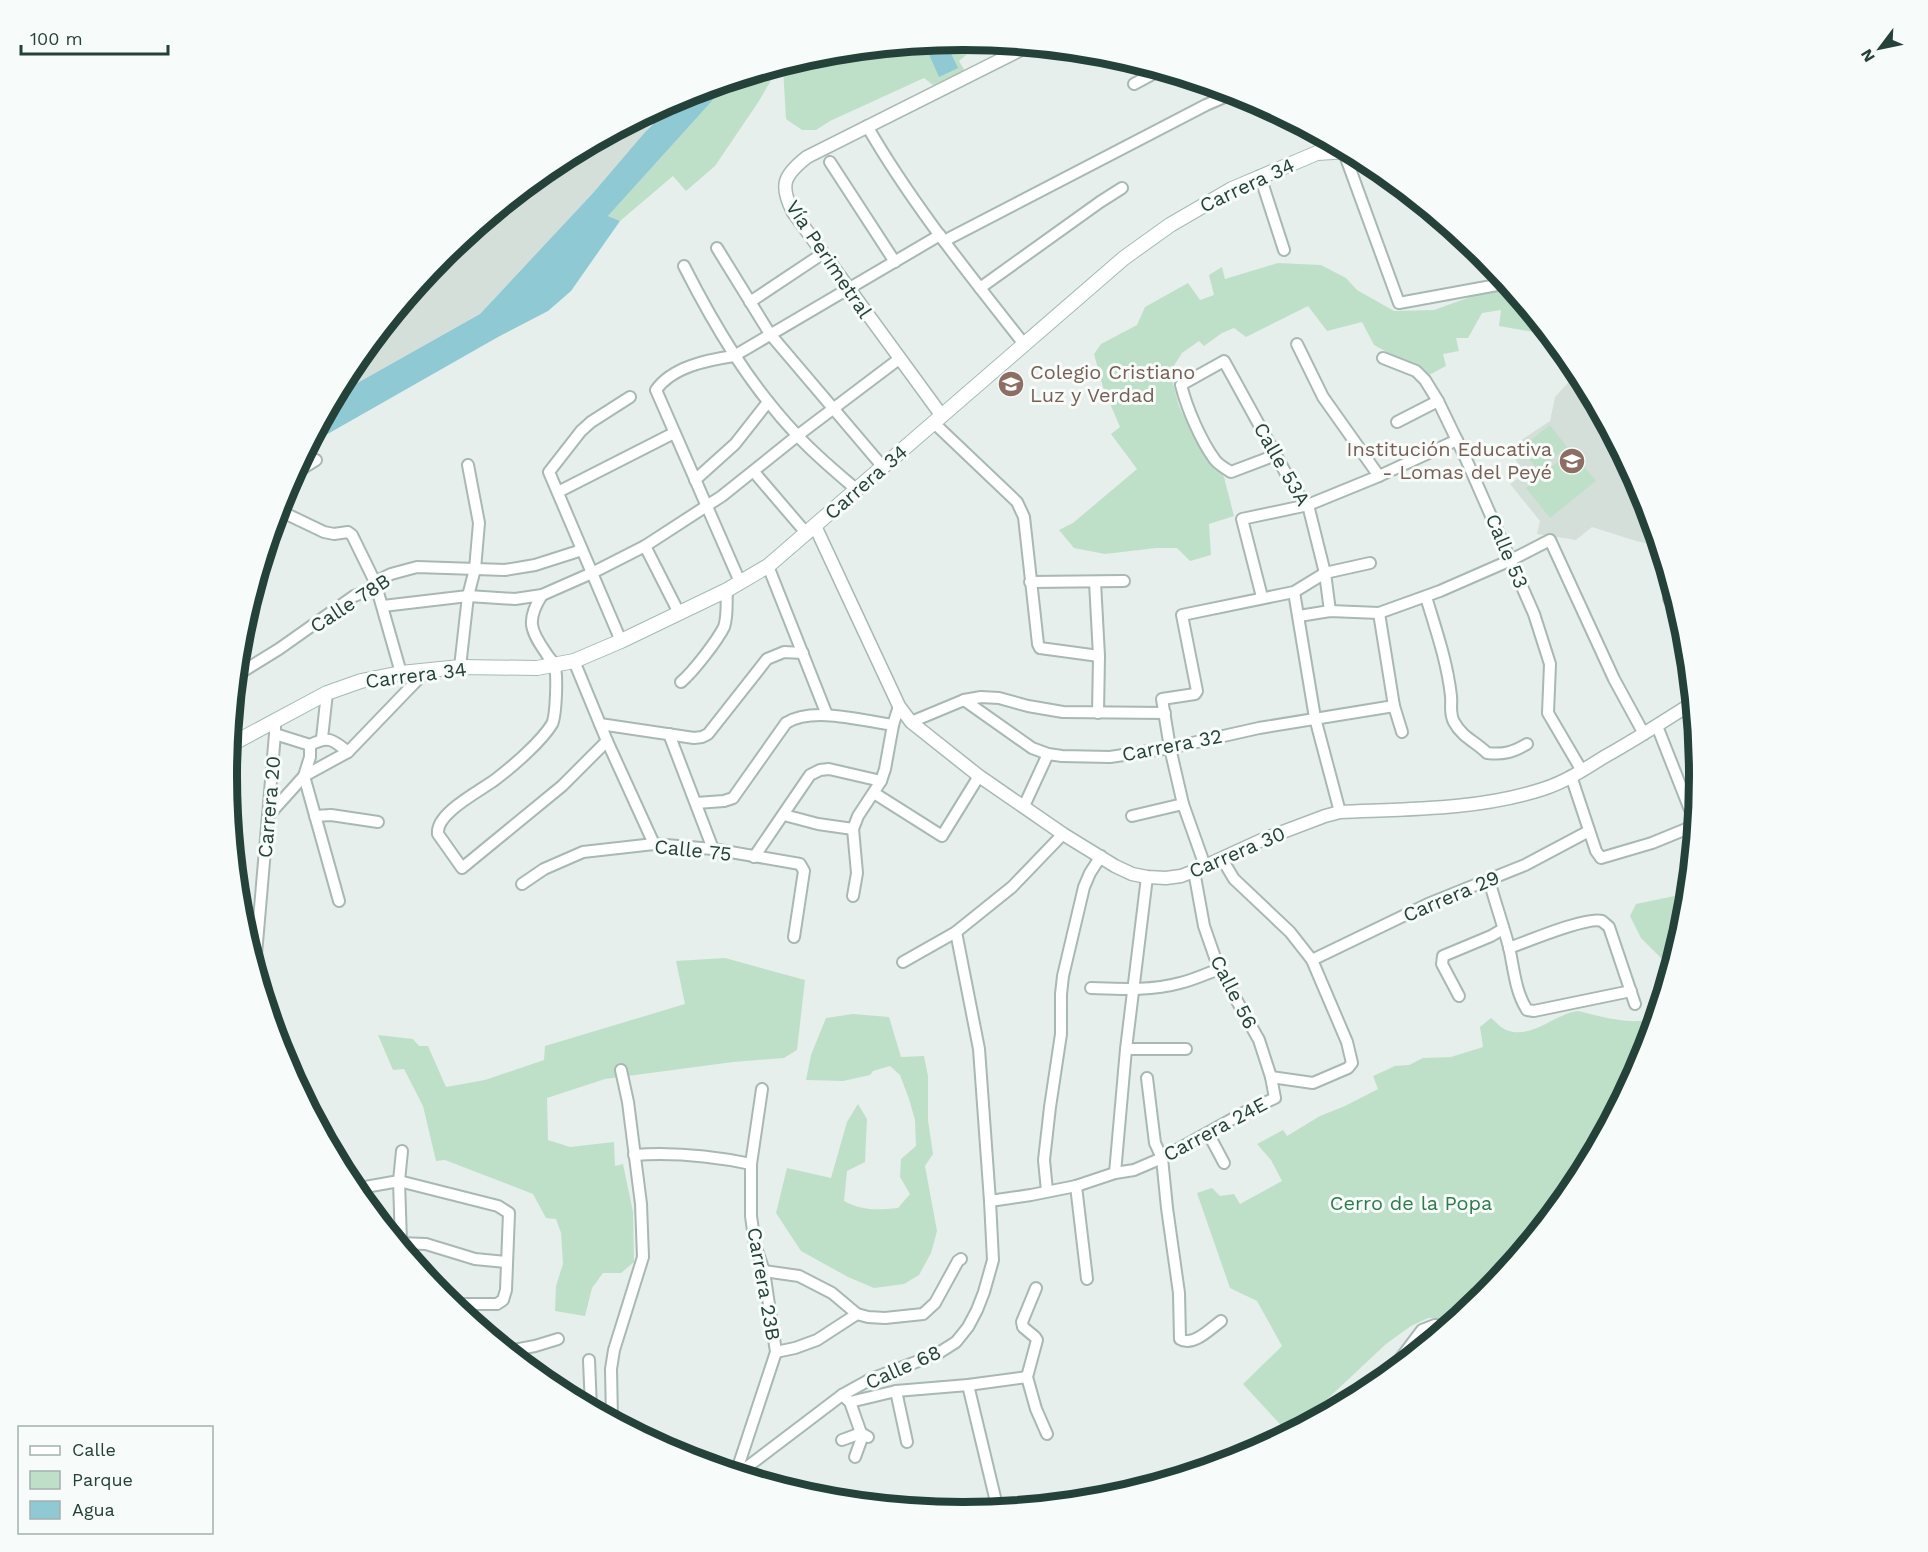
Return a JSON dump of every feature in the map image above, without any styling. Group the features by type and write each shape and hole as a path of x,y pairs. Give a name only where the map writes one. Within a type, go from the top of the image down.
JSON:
{"main road":[{"name":"Carrera 34","path":"238,742 275,727 327,693 361,681 460,667 537,668 574,661 727,590 768,566 1133,251 1201,205 1260,176 1317,153 1333,151"}],"street":[{"name":"Vía Perimetral","path":"938,419 899,359 793,212 784,189 787,177 794,167 807,157 1018,52"},
{"path":"1134,84 1152,74"},
{"path":"740,582 656,390 662,381 682,370 713,359 734,356 895,262 1223,98"},
{"path":"867,126 894,172 1024,344"},
{"path":"1349,160 1399,303 1499,285"},
{"path":"830,162 895,262"},
{"path":"1260,176 1284,250"},
{"path":"980,288 1122,188"},
{"path":"717,248 770,334 883,467"},
{"path":"750,302 822,254"},
{"path":"684,266 707,312 734,356 768,402 797,436 857,490"},
{"path":"1297,344 1323,397 1379,476"},
{"name":"Calle 53","path":"1383,358 1416,371 1425,380 1457,440 1512,560 1534,614 1550,664 1548,713 1578,762 1577,773 1589,831 1601,858 1652,843 1689,828"},
{"path":"382,606 468,596 515,598 542,595 592,573 645,546 706,506 754,472 797,436 899,359"},
{"name":"Calle 53A","path":"1276,455 1231,472 1216,461 1200,434 1181,385 1224,361 1295,489 1308,505 1325,573 1330,611"},
{"path":"621,641 549,472 581,431 630,397"},
{"path":"695,480 735,444 768,402"},
{"path":"1397,423 1438,402"},
{"path":"938,419 1017,502 1024,518 1030,582 1040,648 1099,656"},
{"path":"558,492 674,433"},
{"path":"1370,563 1325,573 1294,592 1262,597 1242,519 1308,505 1379,476 1457,440"},
{"path":"308,465 316,460"},
{"path":"460,667 468,596 475,569 479,523 468,465"},
{"path":"754,472 811,530"},
{"path":"287,514 324,532 350,533 375,582 402,674"},
{"name":"Carrera 30","path":"811,530 899,706 911,722 980,776 1063,834 1115,866 1147,877 1166,878 1200,869 1264,839 1340,812 1443,808 1487,802 1546,788 1577,773 1687,707"},
{"path":"1299,616 1330,611 1379,613 1426,597 1512,560 1550,540 1614,679 1644,734"},
{"path":"645,546 679,613"},
{"name":"Calle 78B","path":"246,670 354,596 367,591 375,582 391,574 417,567 505,570 535,565 582,550"},
{"path":"768,566 827,716"},
{"path":"1030,582 1124,581"},
{"path":"1095,582 1099,656 1098,713"},
{"path":"681,682 696,668 724,627 727,590"},
{"path":"1294,592 1315,718 1340,812"},
{"path":"542,595 534,606 531,626 534,636 555,666 553,723 524,756 494,781 463,800 440,823 437,829 438,834 462,868 562,786 607,741"},
{"name":"Calle 56","path":"1262,597 1182,615 1197,690 1195,694 1162,699 1170,748 1200,869 1204,926 1219,969 1259,1040 1271,1077"},
{"path":"1426,597 1447,665 1452,720 1463,736 1478,743 1487,753 1511,753 1527,744"},
{"path":"1379,613 1394,706 1402,732"},
{"path":"600,724 694,738 702,737 708,734 767,659 784,652 803,653"},
{"path":"574,661 607,741 654,844"},
{"path":"268,816 304,776 348,752 426,671"},
{"path":"322,738 327,693"},
{"path":"911,722 964,700 981,697 999,698 1064,712 1165,713"},
{"name":"Carrera 32","path":"964,700 1032,748 1062,756 1110,757 1170,748 1259,728 1394,706"},
{"path":"853,896 857,873 853,829 858,816 881,781 899,706"},
{"path":"696,804 734,798 786,723 795,717 827,716 893,725"},
{"path":"1657,726 1689,808"},
{"path":"275,727 310,744"},
{"name":"Carrera 20","path":"257,942 275,727"},
{"path":"669,734 713,849"},
{"path":"310,744 322,738 334,740 348,752"},
{"path":"310,744 310,757 304,776 339,901"},
{"path":"1024,806 1048,754"},
{"path":"754,857 810,775 829,769 881,781"},
{"path":"874,793 942,836 980,776"},
{"path":"1132,816 1183,804"},
{"path":"315,816 331,815 378,822"},
{"path":"784,815 818,824 853,829"},
{"name":"Carrera 29","path":"1312,960 1428,904 1525,866 1589,831"},
{"path":"903,962 956,932 1012,887 1063,834"},
{"name":"Calle 75","path":"522,884 544,869 582,852 654,844 713,849 800,864 804,871 794,937"},
{"path":"1047,1191 1044,1160 1061,1034 1063,976 1084,887 1101,856"},
{"path":"1222,858 1233,879 1290,932 1312,960"},
{"path":"1115,1173 1126,1049 1147,877"},
{"path":"1489,880 1509,948 1514,977 1527,1010 1534,1011 1631,991"},
{"path":"1509,948 1564,928 1592,921 1602,921 1609,927 1635,1004"},
{"path":"253,928 258,928"},
{"path":"1459,996 1442,964 1443,956 1503,929"},
{"name":"Calle 68","path":"745,1469 846,1399 871,1379 937,1354 956,1342 968,1327 977,1310 993,1260 990,1201 979,1049 956,932"},
{"name":"Carrera 24E","path":"990,1201 1031,1196 1134,1170 1162,1158 1275,1098 1271,1077 1313,1083 1348,1068 1352,1059 1347,1042 1312,960"},
{"path":"1091,988 1133,989 1178,984 1219,969"},
{"path":"1126,1049 1186,1049"},
{"path":"612,1411 611,1369 614,1350 644,1257 641,1204 628,1102 621,1071"},
{"path":"1147,1078 1155,1143 1162,1158 1179,1293 1180,1340 1192,1341 1221,1321"},
{"name":"Carrera 23B","path":"739,1467 776,1352 764,1271 755,1245 751,1216 751,1164 762,1089"},
{"path":"1208,1133 1224,1163"},
{"path":"400,1233 399,1181 402,1150"},
{"path":"634,1155 676,1154 719,1157 751,1164"},
{"path":"365,1187 399,1181 498,1206 509,1213 506,1290 503,1300 497,1304 465,1304"},
{"path":"1076,1186 1087,1280"},
{"path":"408,1243 426,1244 475,1259 506,1262"},
{"path":"764,1271 799,1276 832,1293 857,1314 885,1318 923,1314 934,1303 958,1261 962,1259"},
{"path":"1036,1288 1022,1322 1023,1327 1037,1340 1027,1377 1047,1434"},
{"path":"776,1352 817,1340 857,1314"},
{"path":"1405,1353 1422,1330 1439,1325"},
{"path":"518,1349 558,1339"},
{"path":"589,1360 591,1399"},
{"name":"Calle 68","path":"846,1399 896,1391 1027,1377"},
{"path":"968,1385 996,1501"},
{"path":"896,1391 907,1443"},
{"path":"846,1399 864,1435 855,1457"},
{"path":"842,1440 864,1435"}],"shaded area":[{"path":"655,119 593,193 480,314 351,386 388,334 418,297 450,262 485,230 560,172"},
{"name":"Institución Educativa - Lomas del Peyé","path":"1572,379 1616,455 1653,546 1592,527 1576,540 1537,534 1540,521 1510,484 1525,473 1508,449 1550,421 1555,397"}],"green space":[{"path":"972,50 959,61 965,71 933,85 924,78 830,121 816,130 802,130 786,119 783,72 822,63 869,56 916,51"},
{"path":"776,74 715,166 686,191 673,176 620,221 608,216 720,92"},
{"path":"1278,263 1321,265 1346,278 1357,290 1394,311 1434,310 1490,290 1502,288 1539,333 1499,326 1501,310 1482,313 1468,338 1456,338 1459,351 1443,354 1446,366 1429,375 1374,345 1362,322 1327,331 1308,306 1246,337 1234,328 1222,333 1204,346 1199,341 1182,353 1170,372 1179,406 1196,442 1224,477 1234,516 1209,524 1211,555 1190,561 1177,548 1105,554 1074,548 1059,530 1073,523 1137,469 1111,434 1120,427 1103,387 1094,354 1101,344 1137,325 1145,307 1188,283 1200,300 1214,295 1209,275 1222,267 1225,279"},
{"path":"1550,425 1567,447 1538,470 1520,448"},
{"path":"1571,451 1596,481 1550,518 1526,488"},
{"path":"1680,895 1666,963 1641,938 1630,916 1636,904"},
{"path":"725,958 805,980 797,1050 784,1058 733,1062 605,1079 547,1098 548,1140 570,1147 614,1142 615,1166 623,1164 633,1212 634,1262 621,1273 603,1273 592,1288 585,1316 555,1311 556,1286 563,1264 561,1233 556,1219 546,1218 533,1194 445,1160 436,1161 423,1106 404,1069 393,1070 378,1035 413,1039 419,1046 428,1046 446,1087 485,1080 544,1060 545,1046 685,1004 676,961"},
{"name":"Cerro de la Popa","path":"1578,1011 1629,1021 1648,1019 1616,1097 1568,1180 1510,1255 1478,1290 1447,1318 1428,1318 1411,1326 1386,1344 1312,1413 1284,1428 1243,1384 1282,1346 1257,1301 1230,1288 1197,1193 1212,1188 1220,1196 1234,1194 1240,1204 1282,1181 1271,1160 1257,1144 1283,1130 1287,1136 1320,1116 1378,1089 1373,1076 1395,1066 1409,1065 1423,1058 1451,1057 1483,1047 1480,1027 1491,1018 1506,1030 1525,1032"},
{"path":"853,1014 889,1017 901,1057 924,1056 928,1076 928,1120 933,1154 925,1166 937,1231 931,1253 919,1275 904,1284 874,1288 848,1277 801,1251 776,1213 787,1168 831,1178 847,1122 858,1104 867,1119 865,1162 847,1171 844,1201 870,1209 898,1208 910,1194 900,1177 901,1159 916,1146 915,1120 900,1075 890,1066 873,1071 870,1075 843,1081 806,1080 811,1055 826,1018"}],"water":[{"path":"949,50 958,68 939,77 927,51"},
{"path":"720,92 608,216 620,221 571,291 548,311 322,437 351,386 480,314 593,193 662,116"}],"place":[{"name":"Colegio Cristiano Luz y Verdad","path":"1011,384"},
{"name":"Institución Educativa - Lomas del Peyé","path":"1572,461"}]}
